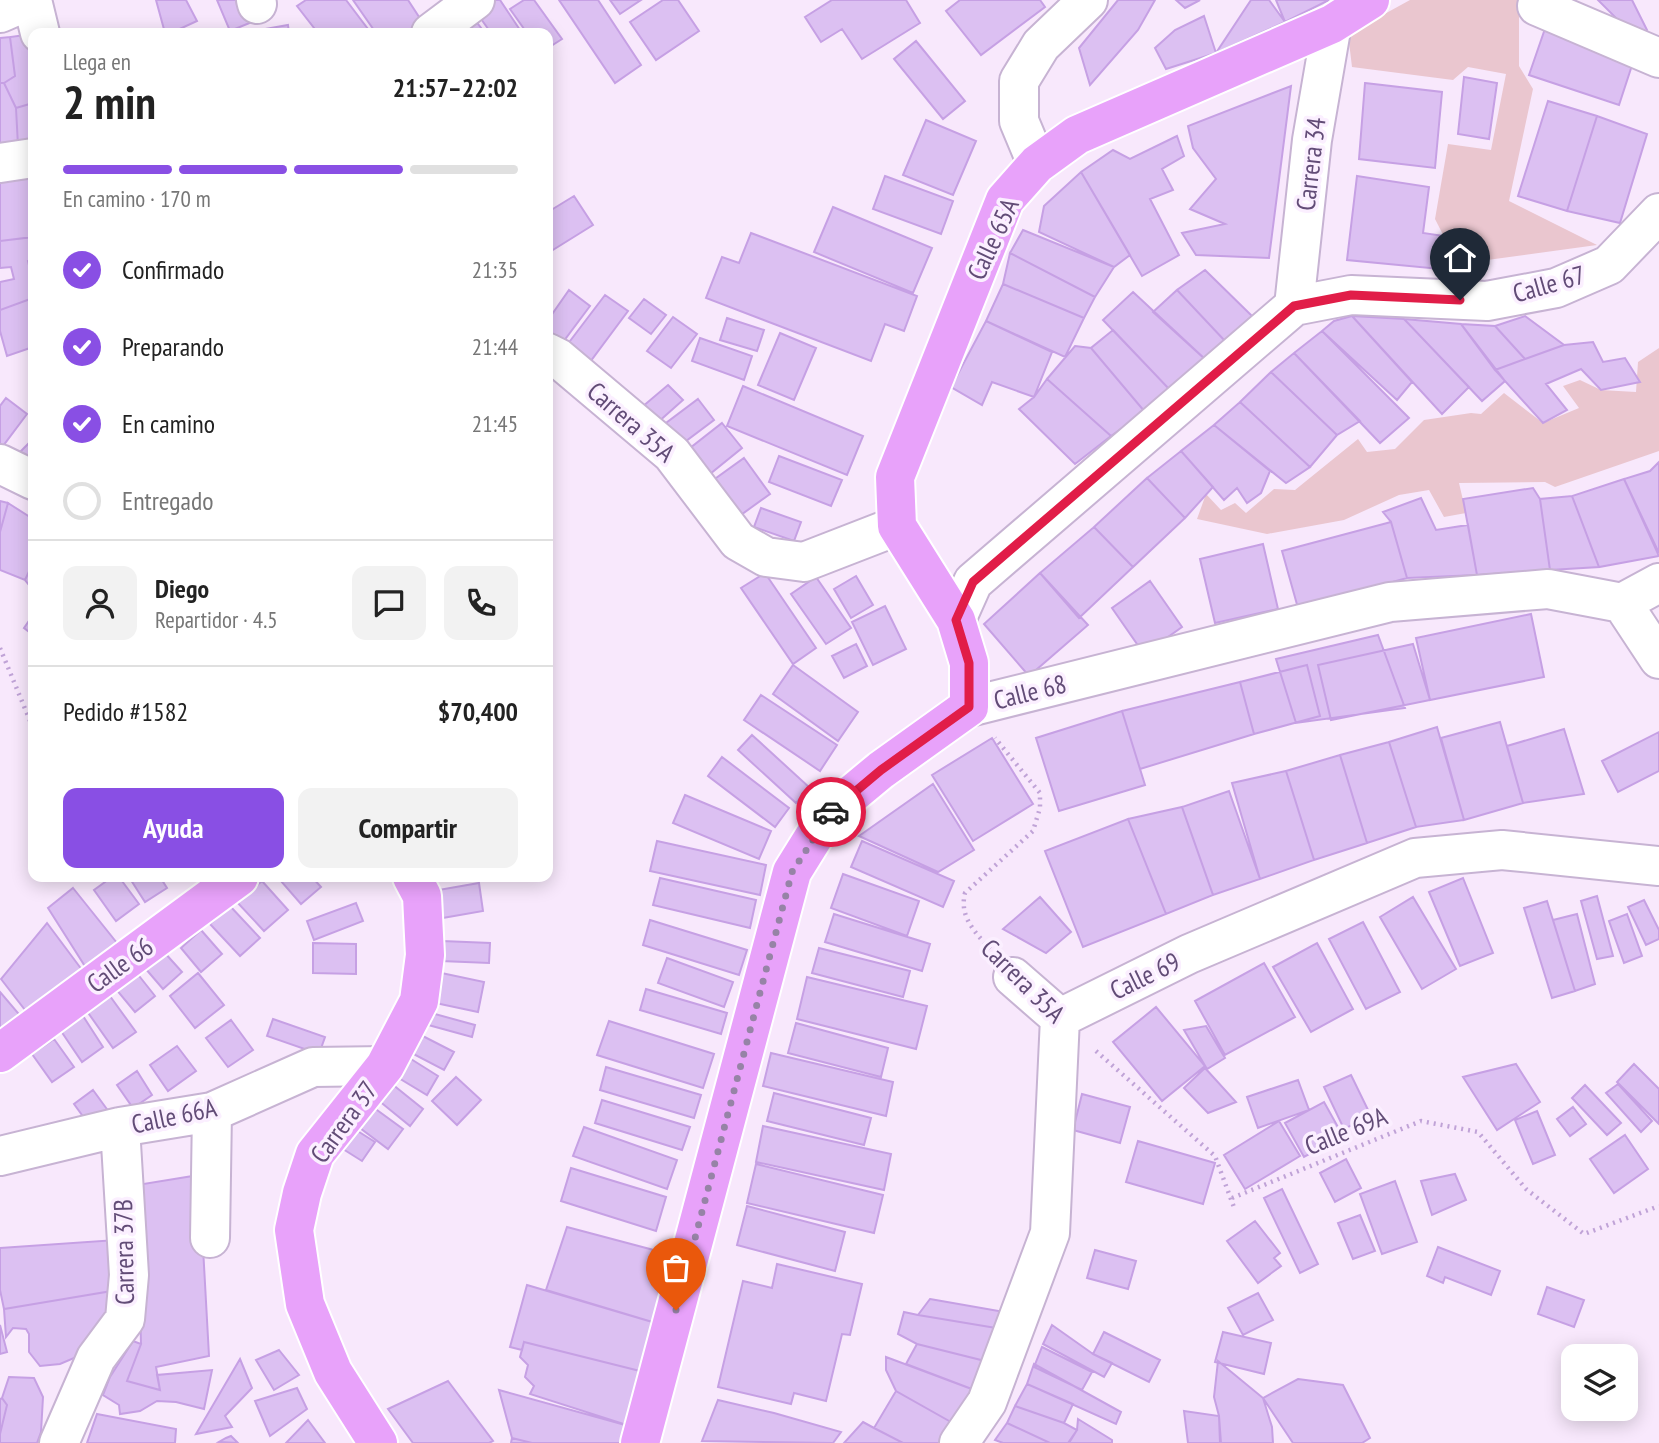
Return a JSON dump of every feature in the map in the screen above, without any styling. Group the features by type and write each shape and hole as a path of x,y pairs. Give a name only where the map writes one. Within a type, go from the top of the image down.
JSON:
{"main road":[{"name":"Calle 65A","path":"956,620 897,526 895,477 1005,200 1037,164 1077,135 1332,24 1370,0"},
{"path":"956,620 969,663 969,707"},
{"name":"Calle 68","path":"640,1443 792,872 828,814 881,770 969,707"},
{"name":"Calle 66","path":"0,1053 232,882"},
{"name":"Carrera 37","path":"378,1443 333,1372 305,1304 294,1230 302,1193 315,1154 385,1066 419,1001 425,955 422,896 415,882"}],"street":[{"path":"0,13 31,0 39,28"},
{"path":"439,28 475,0"},
{"path":"1037,164 1019,121 1019,81 1041,45 1088,0"},
{"path":"1537,6 1659,58"},
{"name":"Carrera 34","path":"1294,306 1312,140 1332,24"},
{"path":"0,163 28,159"},
{"name":"Calle 67","path":"956,620 973,582 1294,306 1351,295 1487,301 1556,288 1609,265 1659,213"},
{"name":"Carrera 35A","path":"553,356 673,454 738,541 765,557 804,562 897,526"},
{"path":"0,464 28,478"},
{"path":"1659,583 1622,603 1659,659"},
{"name":"Calle 68","path":"969,707 1390,602 1548,589 1622,603"},
{"name":"Calle 69","path":"1060,1018 1189,954 1415,858 1502,850 1659,866"},
{"name":"Carrera 35A","path":"1013,977 1060,1018"},
{"path":"959,1443 987,1402 1050,1233 1060,1018"},
{"name":"Calle 66A","path":"0,1156 120,1127 212,1112 313,1067 385,1066"},
{"path":"210,1238 212,1112"},
{"name":"Carrera 37B","path":"59,1443 96,1359 125,1319 129,1275 120,1127"}],"path":[{"path":"0,648 28,717"},
{"name":"Carrera 35A","path":"969,707 1040,793 1040,808 1033,831 965,893 962,905 969,925 1013,977"},
{"name":"Carrera 35A","path":"1060,1018 1215,1156 1235,1210"},
{"name":"Calle 69A","path":"1232,1198 1421,1121 1478,1132 1525,1189 1584,1234 1659,1206"}],"shaded area":[{"path":"1410,0 1519,0 1519,66 1533,89 1509,201 1597,245 1458,264 1435,219 1448,144 1491,150 1506,74 1468,67 1453,80 1352,67 1348,34"},
{"path":"1659,348 1659,451 1555,487 1545,482 1459,483 1466,513 1444,517 1429,490 1399,495 1344,520 1267,534 1197,519 1206,494 1221,510 1235,503 1246,513 1274,489 1295,490 1358,439 1367,452 1395,449 1424,420 1481,414 1504,393 1543,423 1579,408 1563,386 1580,380 1601,390 1636,392 1638,362"}],"building":[{"path":"156,0 186,0 197,21 182,28 164,28"},
{"path":"217,0 254,0 262,18 237,28 229,28"},
{"path":"306,0 346,0 367,28 314,28 297,6"},
{"path":"353,0 408,0 423,23 416,28 373,28"},
{"path":"481,0 500,0 519,28 487,28 472,6"},
{"path":"524,0 534,0 562,39 553,45 553,28 523,28 510,9"},
{"path":"559,0 598,0 641,65 615,83"},
{"path":"610,0 641,0 620,14"},
{"path":"663,0 678,0 699,31 656,60 630,22"},
{"path":"832,0 906,0 920,23 862,59 842,29 821,42 805,17"},
{"path":"960,0 1040,0 1045,7 981,55 946,11"},
{"path":"1118,0 1155,0 1138,30 1090,85 1079,48"},
{"path":"1176,0 1200,0 1185,8"},
{"path":"1251,0 1269,0 1285,22 1216,53"},
{"path":"1276,0 1329,0 1285,22"},
{"path":"1598,0 1632,0 1647,30 1636,38"},
{"path":"468,11 481,28 457,28"},
{"path":"1204,16 1216,53 1166,69 1155,48 1175,30"},
{"path":"1548,20 1636,53 1619,105 1529,75"},
{"path":"28,35 28,104 16,108 4,83 15,76 10,37"},
{"path":"10,37 15,76 0,83 0,38"},
{"path":"916,41 965,101 943,119 894,59"},
{"path":"1464,77 1497,83 1489,139 1458,134"},
{"path":"0,83 4,83 16,108 18,146 0,149"},
{"path":"1365,83 1442,92 1435,168 1359,159"},
{"path":"1291,86 1269,258 1196,255 1182,233 1225,224 1190,209 1216,179 1193,148 1188,126"},
{"path":"1548,101 1597,116 1567,211 1518,196"},
{"path":"28,104 28,145 18,146 16,108"},
{"path":"1597,116 1647,134 1620,223 1567,211"},
{"path":"926,120 976,141 953,195 903,175"},
{"path":"1177,136 1184,156 1162,169 1173,190 1150,199 1179,255 1142,276 1081,172 1113,150 1130,159"},
{"path":"1081,172 1130,255 1114,267 1039,232 1044,206"},
{"path":"0,174 28,175 28,238 0,241"},
{"path":"885,176 953,201 941,234 873,209"},
{"path":"1357,176 1429,187 1423,233 1444,236 1440,269 1347,260"},
{"path":"574,196 593,225 553,250 553,209"},
{"path":"833,207 932,248 913,293 814,252"},
{"path":"1023,230 1114,267 1095,297 1010,253"},
{"path":"751,233 917,296 904,331 885,324 871,361 706,298 722,257 739,263"},
{"path":"28,238 28,300 0,310 0,282 14,279 11,267 0,268 0,241"},
{"path":"1010,253 1095,297 1084,318 1003,284"},
{"path":"1205,270 1252,316 1225,341 1177,290"},
{"path":"1003,284 1084,318 1065,357 986,321"},
{"path":"569,290 590,306 560,346 553,341 553,313"},
{"path":"1177,290 1225,341 1206,360 1153,312"},
{"path":"1133,292 1206,360 1170,390 1103,320"},
{"path":"605,295 628,311 587,366 564,349"},
{"path":"644,299 666,315 651,334 629,318"},
{"path":"28,300 28,349 7,356 0,331 0,310"},
{"path":"1352,316 1404,319 1469,387 1442,414"},
{"path":"1352,316 1412,382 1397,400 1322,331 1334,321"},
{"path":"1525,316 1564,345 1525,359 1495,326"},
{"path":"673,317 697,334 671,368 647,351"},
{"path":"727,318 764,330 757,351 720,340"},
{"path":"1404,319 1461,324 1505,381 1482,401"},
{"path":"986,321 1052,352 1034,397 992,382 982,405 951,387"},
{"path":"1461,324 1495,326 1525,359 1495,370"},
{"path":"1113,330 1170,390 1145,412 1091,348"},
{"path":"1322,331 1409,418 1380,443 1294,353"},
{"path":"780,333 816,348 794,400 758,385"},
{"path":"700,338 752,356 744,380 692,361"},
{"path":"1593,342 1603,362 1625,358 1640,382 1601,390 1581,369 1546,384 1567,410 1543,423 1495,370 1564,345"},
{"path":"1075,346 1091,348 1145,412 1111,436 1047,379"},
{"path":"1294,353 1360,421 1337,435 1271,372"},
{"path":"1271,372 1337,435 1310,467 1240,402"},
{"path":"1047,379 1111,436 1075,464 1019,409 1034,397"},
{"path":"668,385 683,400 657,423 642,407"},
{"path":"743,386 863,436 847,475 727,426"},
{"path":"6,398 27,414 0,450 0,406"},
{"path":"698,399 714,420 678,447 662,426"},
{"path":"1240,402 1310,467 1286,483 1214,425"},
{"path":"722,423 742,448 705,478 685,452"},
{"path":"1214,425 1270,471 1261,493 1247,503 1237,488 1224,500 1181,451"},
{"path":"28,444 28,461 19,453"},
{"path":"1181,451 1213,487 1185,518 1147,478"},
{"path":"779,456 842,480 831,506 769,482"},
{"path":"744,458 770,494 738,517 712,481"},
{"path":"1659,462 1659,553 1624,479 1650,471"},
{"path":"1147,478 1185,518 1133,567 1094,527"},
{"path":"1624,479 1659,556 1599,567 1572,496"},
{"path":"1533,488 1540,499 1550,570 1477,575 1463,499"},
{"path":"1572,496 1599,567 1550,570 1540,499"},
{"path":"1421,498 1436,530 1468,525 1477,575 1407,578 1391,522 1383,512"},
{"path":"0,501 8,503 0,532"},
{"path":"8,503 28,516 28,574 25,580 0,570 0,532"},
{"path":"761,508 801,522 794,541 754,527"},
{"path":"1391,522 1407,578 1298,608 1282,551"},
{"path":"1094,527 1133,567 1079,618 1040,573"},
{"path":"1263,544 1278,609 1215,623 1200,559"},
{"path":"765,573 816,648 793,664 741,588"},
{"path":"1040,573 1088,625 1029,676 984,624"},
{"path":"856,576 873,605 851,618 834,589"},
{"path":"816,577 851,628 826,644 791,594"},
{"path":"1150,581 1182,627 1144,654 1112,608"},
{"path":"885,606 906,649 873,665 852,622"},
{"path":"1531,614 1544,677 1430,700 1416,638"},
{"path":"1378,635 1405,708 1296,723 1276,659"},
{"path":"856,644 867,666 844,678 832,656"},
{"path":"1413,644 1430,700 1331,720 1318,665"},
{"path":"793,665 858,712 838,741 773,694"},
{"path":"1307,665 1320,716 1254,734 1240,682"},
{"path":"1240,682 1254,734 1140,769 1122,711"},
{"path":"761,695 837,745 820,771 744,720"},
{"path":"1122,711 1145,785 1059,811 1036,738"},
{"path":"1500,722 1523,803 1464,820 1441,738"},
{"path":"1437,727 1464,820 1416,827 1389,742"},
{"path":"1564,729 1584,794 1523,803 1507,746"},
{"path":"1659,732 1659,771 1618,792 1602,761"},
{"path":"752,735 810,788 796,803 738,750"},
{"path":"992,738 1033,804 973,841 932,775"},
{"path":"1389,742 1416,827 1367,843 1340,755"},
{"path":"1340,755 1367,843 1314,860 1286,771"},
{"path":"722,757 789,808 775,827 708,776"},
{"path":"1286,771 1314,860 1260,879 1232,783"},
{"path":"933,784 974,850 938,872 859,836"},
{"path":"1229,791 1260,879 1213,895 1182,807"},
{"path":"685,795 771,831 759,859 673,823"},
{"path":"1182,807 1213,895 1166,914 1128,819"},
{"path":"1128,819 1166,914 1083,947 1045,851"},
{"path":"657,841 766,865 760,895 650,871"},
{"path":"862,841 954,881 943,907 851,867"},
{"path":"843,874 919,901 907,936 831,908"},
{"path":"660,878 756,900 750,928 653,905"},
{"path":"1463,878 1493,953 1460,966 1429,892"},
{"path":"105,882 123,882 139,904 116,921 94,890"},
{"path":"132,882 163,882 167,888 145,902"},
{"path":"263,882 288,910 264,931 237,902"},
{"path":"282,882 316,882 321,887 301,904"},
{"path":"479,883 483,911 431,920 427,892"},
{"path":"73,888 121,948 88,971 48,908"},
{"path":"1597,896 1613,956 1597,959 1581,901"},
{"path":"1040,897 1071,932 1046,953 1003,929"},
{"path":"1413,897 1456,969 1422,989 1380,917"},
{"path":"1644,900 1659,930 1659,939 1646,945 1628,907"},
{"path":"1547,901 1575,991 1552,998 1524,908"},
{"path":"356,903 363,921 314,940 307,921"},
{"path":"230,906 260,938 240,956 210,924"},
{"path":"834,914 930,944 922,971 825,942"},
{"path":"1577,914 1595,984 1575,991 1553,920"},
{"path":"1627,914 1642,956 1624,963 1609,921"},
{"path":"650,920 747,950 739,975 643,945"},
{"path":"1363,922 1400,992 1366,1009 1329,939"},
{"path":"47,923 88,978 32,1019 1,979"},
{"path":"201,930 222,954 201,972 181,948"},
{"path":"442,941 490,943 489,963 441,961"},
{"path":"313,943 356,944 356,974 313,973"},
{"path":"1317,943 1353,1009 1311,1032 1273,967"},
{"path":"819,948 910,971 903,997 812,973"},
{"path":"164,952 182,972 163,989 145,968"},
{"path":"667,958 733,982 724,1007 658,983"},
{"path":"1264,963 1295,1017 1225,1055 1195,1001"},
{"path":"432,971 484,982 478,1012 426,1001"},
{"path":"136,972 155,996 135,1012 115,988"},
{"path":"198,973 224,1005 195,1028 170,996"},
{"path":"807,977 927,1006 916,1049 797,1019"},
{"path":"646,989 727,1013 721,1034 640,1010"},
{"path":"0,992 29,1026 0,1046"},
{"path":"107,992 136,1032 113,1048 84,1007"},
{"path":"1156,1007 1205,1066 1162,1101 1113,1042"},
{"path":"424,1011 475,1025 472,1037 421,1023"},
{"path":"83,1016 103,1047 82,1062 61,1031"},
{"path":"273,1019 325,1037 319,1054 267,1036"},
{"path":"231,1020 253,1050 228,1067 206,1038"},
{"path":"609,1021 714,1054 703,1088 597,1055"},
{"path":"796,1023 888,1048 881,1077 788,1053"},
{"path":"1206,1026 1225,1058 1207,1069 1184,1030"},
{"path":"411,1030 454,1052 444,1070 402,1048"},
{"path":"54,1039 74,1067 52,1082 32,1054"},
{"path":"177,1046 196,1071 168,1091 150,1065"},
{"path":"771,1053 893,1082 886,1116 763,1086"},
{"path":"403,1054 438,1076 427,1095 392,1074"},
{"path":"1516,1064 1540,1102 1497,1130 1463,1077"},
{"path":"1634,1064 1659,1089 1659,1124 1617,1082"},
{"path":"606,1067 701,1095 694,1118 600,1090"},
{"path":"1205,1068 1236,1102 1208,1113 1184,1088"},
{"path":"137,1071 152,1095 133,1108 117,1085"},
{"path":"1351,1075 1371,1116 1344,1129 1324,1087"},
{"path":"456,1077 481,1100 457,1125 432,1101"},
{"path":"387,1080 423,1109 410,1126 373,1096"},
{"path":"1298,1080 1309,1110 1258,1128 1247,1097"},
{"path":"1618,1084 1652,1121 1641,1132 1606,1093"},
{"path":"1585,1085 1621,1123 1607,1135 1572,1098"},
{"path":"93,1090 109,1112 90,1126 74,1104"},
{"path":"774,1093 871,1118 864,1145 767,1121"},
{"path":"1082,1094 1130,1107 1120,1143 1073,1130"},
{"path":"602,1100 690,1127 682,1150 595,1123"},
{"path":"366,1102 403,1129 388,1149 352,1122"},
{"path":"1324,1102 1343,1136 1304,1157 1285,1123"},
{"path":"1573,1107 1586,1124 1570,1136 1557,1119"},
{"path":"1537,1111 1555,1155 1533,1164 1515,1120"},
{"path":"1279,1121 1300,1156 1245,1189 1224,1155"},
{"path":"348,1125 375,1142 362,1161 335,1144"},
{"path":"763,1126 891,1154 884,1190 756,1162"},
{"path":"584,1127 677,1160 667,1189 573,1156"},
{"path":"1625,1135 1648,1169 1614,1193 1590,1159"},
{"path":"1138,1141 1215,1163 1203,1204 1126,1182"},
{"path":"1346,1159 1361,1188 1335,1202 1320,1173"},
{"path":"756,1164 883,1195 874,1233 747,1203"},
{"path":"571,1168 666,1197 656,1231 561,1201"},
{"path":"1455,1174 1466,1200 1432,1215 1421,1181"},
{"path":"199,1175 209,1356 156,1367 160,1390 127,1381 141,1344 137,1185"},
{"path":"1395,1181 1417,1242 1382,1254 1360,1194"},
{"path":"1282,1189 1318,1264 1300,1273 1264,1198"},
{"path":"747,1206 845,1232 835,1271 737,1245"},
{"path":"1360,1215 1375,1251 1353,1259 1338,1223"},
{"path":"1255,1221 1280,1253 1274,1258 1281,1266 1258,1283 1227,1241"},
{"path":"567,1227 680,1257 659,1324 546,1290"},
{"path":"116,1240 112,1291 4,1309 0,1290 0,1248"},
{"path":"1438,1247 1500,1271 1491,1295 1445,1277 1443,1283 1427,1276"},
{"path":"1095,1250 1136,1261 1128,1289 1087,1278"},
{"path":"777,1264 862,1284 850,1335 842,1334 826,1401 794,1393 791,1404 718,1387 743,1281 772,1288"},
{"path":"527,1285 659,1324 644,1372 524,1342 522,1350 510,1347"},
{"path":"1547,1287 1584,1300 1574,1327 1538,1314"},
{"path":"112,1291 117,1311 93,1350 60,1364 40,1366 29,1352 29,1334 26,1329 13,1328 6,1337 4,1309"},
{"path":"1258,1293 1273,1320 1243,1335 1228,1308"},
{"path":"930,1299 1010,1313 1002,1329 918,1315"},
{"path":"904,1312 1002,1329 989,1362 917,1344 898,1334"},
{"path":"0,1325 7,1352 0,1354"},
{"path":"1052,1325 1093,1354 1112,1363 1104,1377 1043,1344"},
{"path":"1104,1332 1160,1360 1149,1382 1093,1354"},
{"path":"1223,1332 1271,1343 1264,1374 1215,1362"},
{"path":"133,1341 141,1344 127,1381 160,1390 157,1375 212,1370 204,1409 176,1402 157,1401 140,1411 120,1414 119,1405 103,1395 110,1377"},
{"path":"524,1342 644,1372 636,1428 530,1394 534,1386 525,1377 528,1365 520,1357"},
{"path":"917,1344 989,1362 977,1391 906,1364"},
{"path":"1042,1347 1092,1372 1082,1390 1034,1367"},
{"path":"279,1350 299,1375 274,1390 256,1360"},
{"path":"886,1357 977,1391 958,1426 896,1391 886,1370"},
{"path":"240,1359 252,1388 225,1416 232,1427 196,1434"},
{"path":"1218,1361 1263,1398 1272,1427 1273,1443 1221,1443 1214,1397"},
{"path":"1034,1364 1121,1412 1116,1424 1027,1384"},
{"path":"9,1377 34,1378 43,1397 41,1432 37,1443 0,1443 7,1405 2,1398"},
{"path":"1298,1379 1343,1385 1370,1438 1362,1443 1293,1443 1263,1398"},
{"path":"448,1381 493,1441 413,1443 388,1409"},
{"path":"1027,1384 1073,1404 1064,1423 1015,1406"},
{"path":"297,1388 307,1409 270,1436 255,1401"},
{"path":"499,1390 636,1428 633,1443 532,1443 512,1438"},
{"path":"896,1391 958,1426 947,1443 903,1443 874,1428"},
{"path":"0,1399 7,1405 0,1434"},
{"path":"718,1400 841,1432 833,1443 702,1441"},
{"path":"1015,1406 1077,1430 1068,1443 1050,1443 1007,1423"},
{"path":"1184,1411 1219,1416 1220,1443 1188,1443"},
{"path":"97,1414 176,1429 175,1443 87,1443"},
{"path":"1078,1419 1112,1440 1112,1443 1069,1443 1077,1430"},
{"path":"308,1420 325,1443 286,1443"},
{"path":"863,1422 874,1428 903,1443 844,1443"},
{"path":"1007,1423 1050,1443 1003,1443 995,1440"},
{"path":"231,1436 238,1443 219,1442 226,1438"},
{"path":"512,1438 532,1443 511,1443"}],"way so far":[{"path":"676,1310 792,872 831,812"}],"route":[{"path":"831,812 881,770 969,707 969,663 956,620 973,582 1294,306 1351,295 1460,300"}]}
